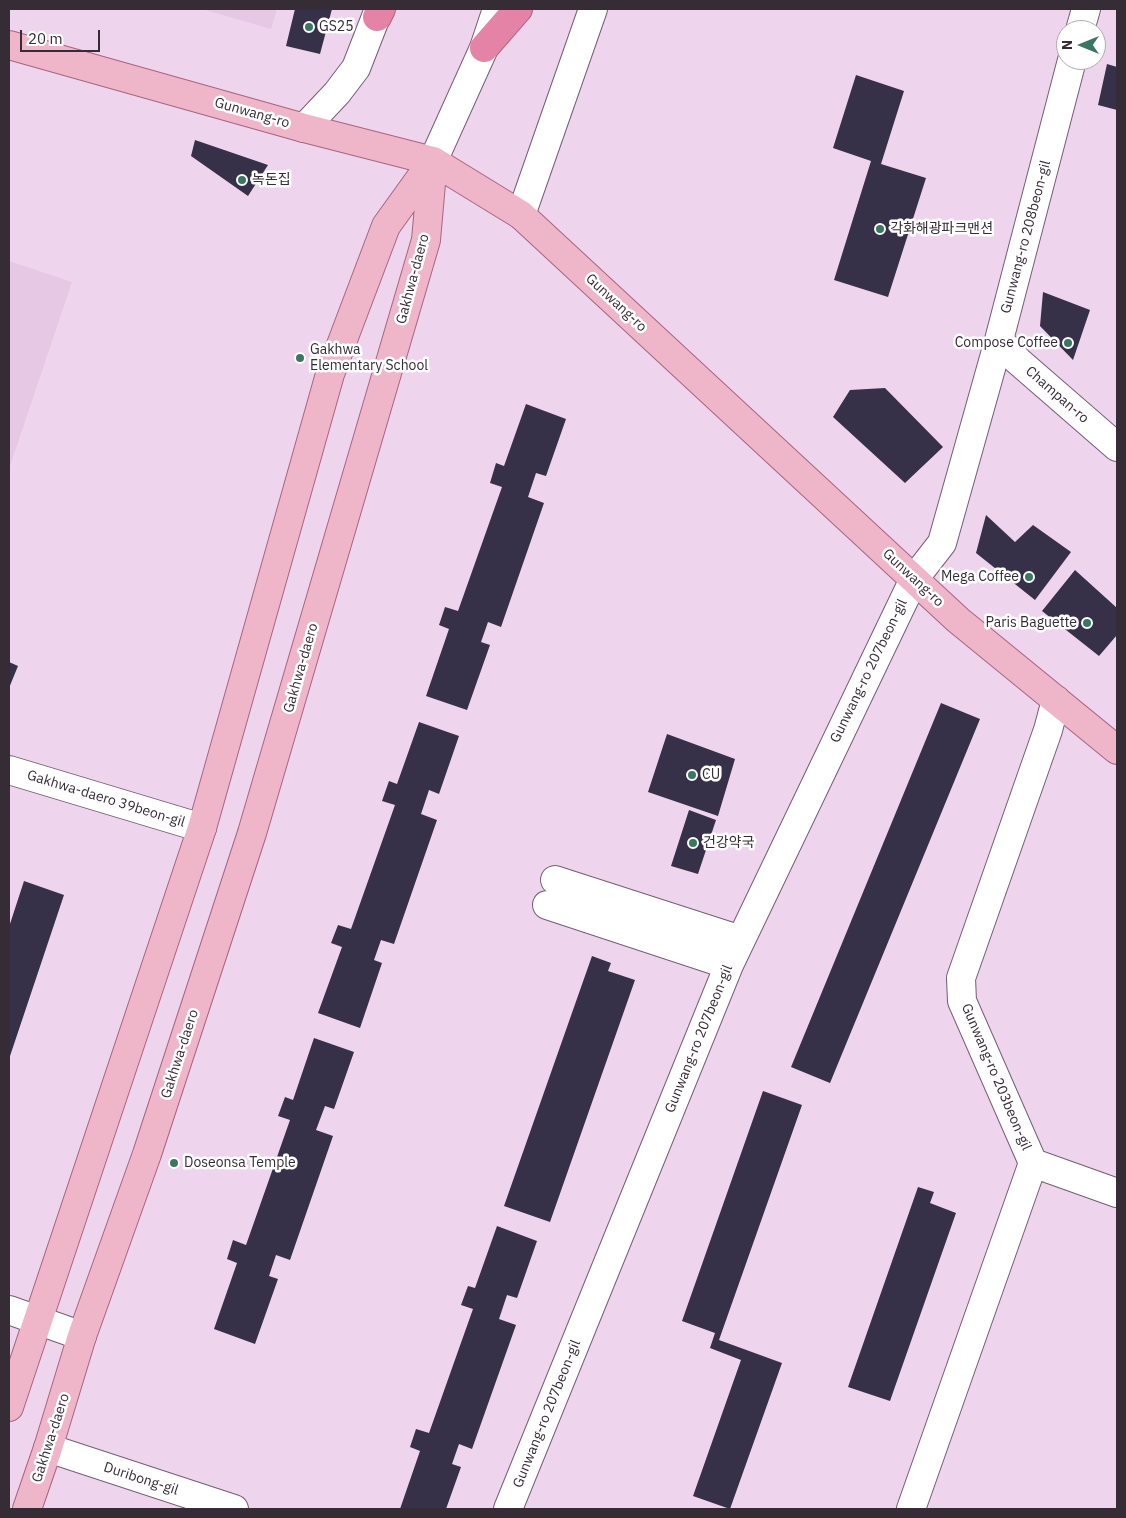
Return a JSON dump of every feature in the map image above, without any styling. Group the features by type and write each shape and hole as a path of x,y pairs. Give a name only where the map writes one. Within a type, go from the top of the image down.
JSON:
{"highway":[{"path":"484,48 518,9"}],"main road":[{"name":"Gunwang-ro","path":"9,45 304,128 433,161 521,215 958,620 1117,750"},
{"path":"9,1407 202,828 330,374 386,226 433,161"},
{"name":"Gakhwa-daero","path":"27,1509 48,1448 82,1336 147,1154 255,824 426,240 433,161"}],"street":[{"path":"433,161 484,48 497,9"},
{"path":"521,215 594,9"},
{"path":"304,128 337,93 356,68 379,11"},
{"name":"Gunwang-ro 208beon-gil","path":"914,578 942,543 999,340 1069,70"},
{"name":"Champan-ro","path":"999,340 1018,360 1117,447"},
{"name":"Gunwang-ro 207beon-gil","path":"508,1509 735,952 914,578"},
{"name":"Gunwang-ro 203beon-gil","path":"911,1509 1033,1163 962,1001 961,978 1048,730 1056,700"},
{"name":"Gakhwa-daero 39beon-gil","path":"9,770 202,828"},
{"path":"551,892 735,952"},
{"path":"1033,1163 1117,1194"},
{"path":"9,1310 82,1336"},
{"name":"Duribong-gil","path":"48,1448 234,1509"}],"shaded area":[{"path":"202,9 277,9 271,29"},
{"path":"9,261 72,282 9,469"}],"building":[{"name":"GS25","path":"295,9 332,9 320,54 286,46"},
{"path":"1107,64 1117,67 1117,110 1098,105"},
{"name":"각화해광파크맨션","path":"856,75 904,91 881,164 926,178 888,297 834,280 871,161 833,148"},
{"name":"녹돈집","path":"195,140 268,165 248,196 191,156"},
{"name":"Compose Coffee","path":"1043,292 1090,310 1073,360 1040,326"},
{"path":"885,388 943,447 905,483 833,417 850,390"},
{"path":"526,404 566,419 546,476 536,473 528,497 544,503 501,627 488,622 481,642 490,645 467,710 426,696 449,629 439,625 445,607 458,611 502,487 490,483 496,463 504,466"},
{"name":"Mega Coffee","path":"986,515 1015,542 1033,525 1071,552 1035,600 976,553"},
{"name":"Paris Baguette","path":"1075,570 1117,608 1117,635 1099,656 1042,611"},
{"path":"9,662 18,666 9,688"},
{"path":"941,703 980,719 830,1083 791,1067"},
{"path":"419,722 459,736 439,794 429,790 421,814 437,820 394,944 381,940 374,960 382,963 360,1028 318,1013 342,947 331,943 338,925 351,929 395,805 382,801 389,781 397,784"},
{"name":"CU","path":"667,734 735,759 718,816 648,792"},
{"name":"건강약국","path":"689,810 716,820 698,874 671,866"},
{"path":"24,881 64,895 9,1059 9,927"},
{"path":"592,956 611,963 608,971 635,980 550,1222 504,1206"},
{"path":"314,1038 354,1052 334,1109 325,1106 316,1130 333,1136 290,1260 276,1255 269,1276 278,1279 255,1344 214,1329 237,1263 227,1259 233,1240 246,1245 290,1120 278,1116 285,1097 293,1100"},
{"path":"763,1091 802,1105 719,1340 782,1363 730,1509 693,1496 741,1360 710,1348 715,1333 682,1321"},
{"path":"918,1187 934,1192 930,1203 956,1213 890,1401 848,1387"},
{"path":"497,1226 537,1241 517,1298 507,1295 499,1319 516,1325 472,1449 459,1444 452,1464 461,1467 446,1509 400,1509 420,1451 410,1447 416,1429 429,1433 473,1309 461,1305 468,1286 475,1288"}],"place":[{"name":"GS25","path":"309,27"},
{"name":"녹돈집","path":"242,180"},
{"name":"각화해광파크맨션","path":"880,229"},
{"name":"Compose Coffee","path":"1068,343"},
{"name":"Gakhwa Elementary School","path":"300,358"},
{"name":"Mega Coffee","path":"1029,577"},
{"name":"Paris Baguette","path":"1087,623"},
{"name":"CU","path":"692,775"},
{"name":"건강약국","path":"693,843"},
{"name":"Doseonsa Temple","path":"174,1163"}]}
